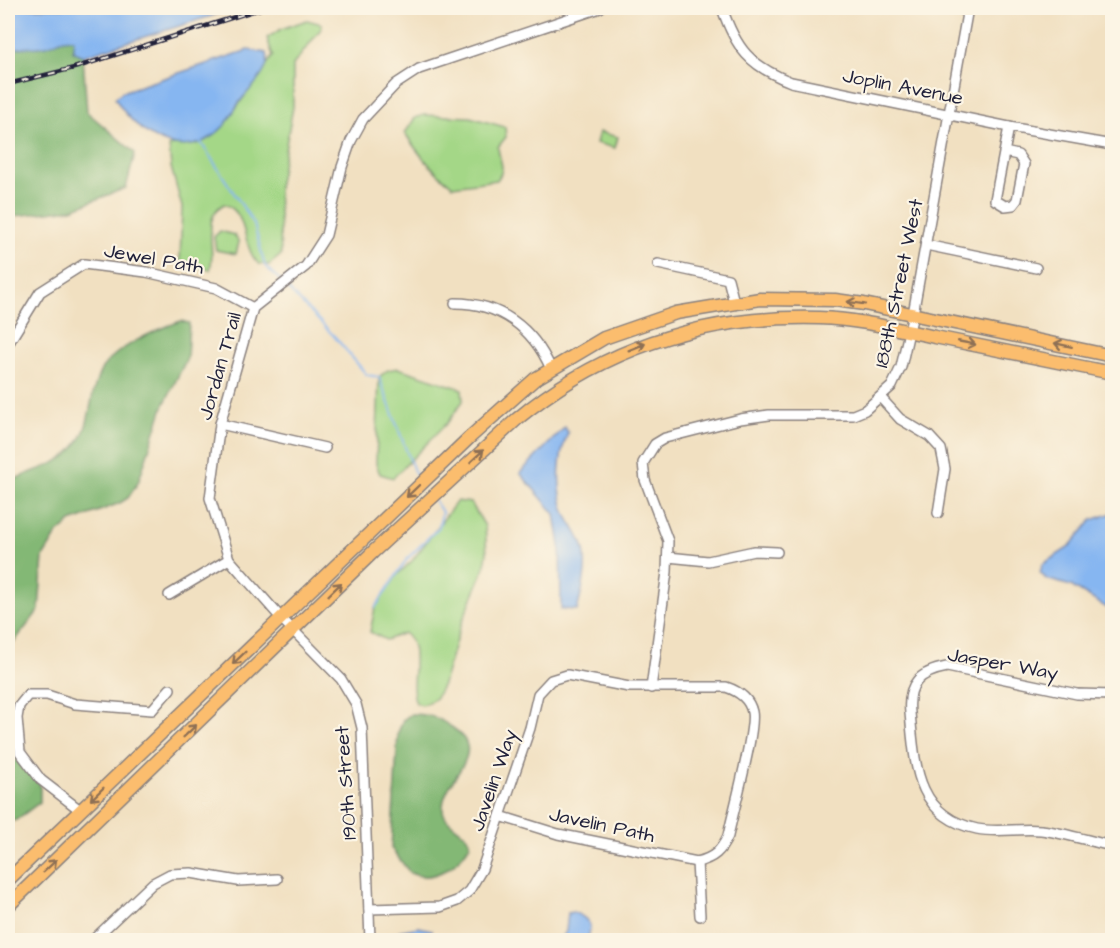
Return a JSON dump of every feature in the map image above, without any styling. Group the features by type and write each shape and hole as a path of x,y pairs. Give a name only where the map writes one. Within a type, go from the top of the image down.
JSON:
{"main road":[{"path":"8,880 469,438 535,379 604,338 676,313 734,302 760,298 835,300 911,323 1113,373"},
{"path":"8,906 293,630 517,419 539,400 586,370 652,341 724,322 820,318 911,323 1113,356"}],"street":[{"name":"Jordan Trail","path":"281,618 229,559 210,498 220,424 253,308 306,266 326,235 342,167 351,141 363,119 396,84 419,69 443,59 600,8"},
{"name":"Joplin Avenue","path":"722,8 746,57 764,71 791,82 1009,127 1113,145"},
{"name":"188th Street West","path":"651,688 668,557 663,525 643,473 643,463 655,444 665,438 740,419 785,413 845,416 865,410 881,398 898,375 911,323 968,8"},
{"path":"1004,152 1018,155 1024,164 1017,200 1013,206 1005,206 995,200 1004,152 1009,127"},
{"path":"926,244 1036,268"},
{"name":"Jewel Path","path":"8,344 40,292 84,264 146,272 216,288 253,308"},
{"path":"658,264 728,279 734,302"},
{"path":"455,303 476,303 512,318 532,337 550,369"},
{"path":"881,398 900,419 929,436 941,449 945,469 938,513"},
{"path":"220,424 325,448"},
{"path":"668,557 708,561 754,551 777,552"},
{"path":"169,595 229,559"},
{"name":"190th Street","path":"281,618 341,679 358,712 362,728 370,940"},
{"name":"Jasper Way","path":"1113,695 1077,694 947,667 928,671 914,684 909,704 916,772 929,799 951,819 977,829 1042,830 1113,846"},
{"name":"Javelin Way","path":"369,909 431,908 457,901 469,891 478,878 500,816 530,728 538,694 543,685 567,675 628,687 726,687 744,698 752,713 751,728 728,836 716,855 697,862"},
{"path":"80,810 41,780 20,752 17,718 23,701 28,695 47,695 75,704 152,710 170,689"},
{"name":"Javelin Path","path":"500,816 558,834 697,862"},
{"path":"697,862 700,916"},
{"path":"93,940 153,883 170,874 191,873 238,881 277,879"}],"green space":[{"path":"307,20 322,24 321,29 293,65 293,107 278,188 281,255 269,265 259,264 249,249 237,214 224,204 217,210 211,225 210,270 180,262 182,207 171,167 169,146 205,140 224,125 273,56 267,38 281,29"},
{"path":"61,38 74,39 73,51 83,56 87,112 135,153 126,188 72,209 8,217 8,51 47,44"},
{"path":"424,115 470,117 505,127 506,137 498,147 502,171 497,180 453,186 439,175 405,133 415,118"},
{"path":"599,132 618,137 615,148 596,143"},
{"path":"220,231 234,235 239,242 236,254 216,250 214,237"},
{"path":"181,321 189,323 187,358 163,407 138,483 128,498 71,522 57,534 43,557 39,610 8,650 8,483 61,460 75,446 86,426 100,372 114,355 148,335"},
{"path":"398,368 462,389 463,401 448,422 393,478 380,474 376,464 379,377 388,370"},
{"path":"457,501 471,503 485,526 487,554 484,569 460,627 443,684 435,699 422,705 416,703 414,695 414,656 410,639 404,633 386,640 370,632 375,608 397,575 412,561"},
{"path":"411,714 432,717 445,723 462,736 467,746 467,756 449,787 443,810 448,821 466,836 470,845 453,865 428,876 410,873 391,848 398,733 403,720"},
{"path":"8,756 13,757 40,784 40,802 16,820 8,822"}],"water":[{"path":"8,8 237,8 83,56 73,51 74,39 62,40 46,46 17,48 8,51"},
{"path":"248,50 267,53 268,60 264,72 224,126 209,138 194,144 179,145 164,142 150,135 136,125 115,98 122,92"},
{"path":"565,427 568,433 560,460 560,490 566,514 580,539 585,557 584,580 577,610 561,609 560,546 555,514 520,473"},
{"path":"1112,513 1112,611 1071,586 1046,579 1040,572 1043,564 1068,548 1092,520"},
{"path":"573,912 586,919 590,926 587,940 561,940 566,931 568,913"},
{"path":"419,927 432,930 432,938 396,940 399,931"}],"waterway":[{"path":"200,141 254,224 265,266 282,282"},
{"path":"285,286 334,336 367,375 379,377 414,471 420,479"},
{"path":"375,608 407,559 439,527 442,512 435,501"}],"railway":[{"path":"8,84 74,68 263,8"}]}
